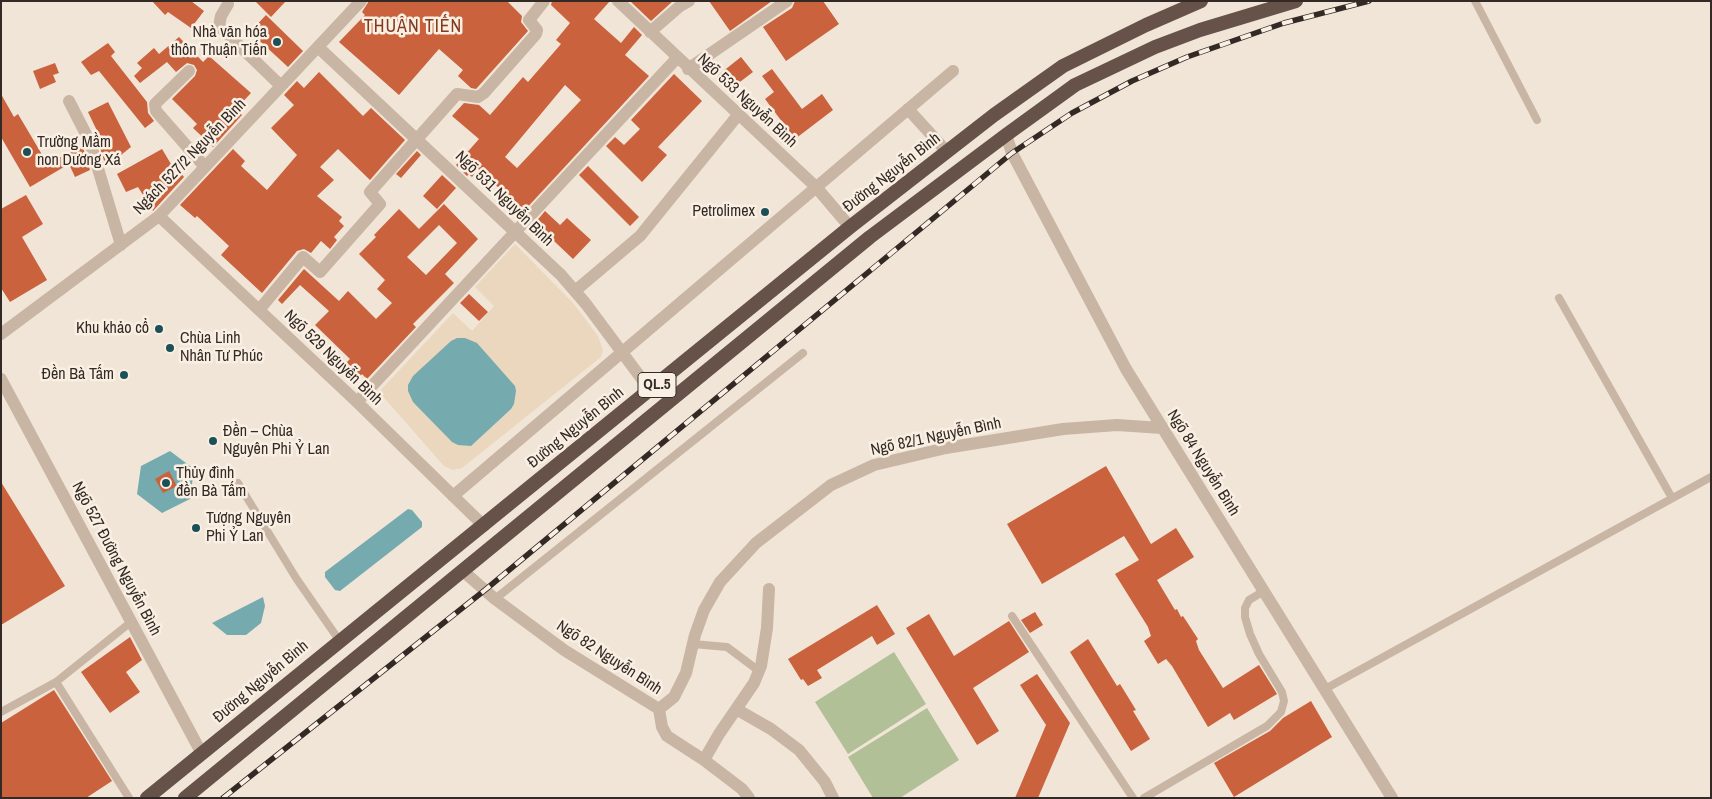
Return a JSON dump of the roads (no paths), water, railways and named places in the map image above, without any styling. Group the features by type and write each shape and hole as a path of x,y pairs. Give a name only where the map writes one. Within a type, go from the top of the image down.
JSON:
{"highway":[{"name":"QL.5","path":"186,798 863,243 1006,134 1075,85 1155,47 1200,30 1296,1"},
{"name":"Đường Nguyễn Bình","path":"147,798 339,640 484,526 850,228 947,152 1063,66 1193,3"}],"street":[{"name":"Ngách 527/2 Nguyễn Bình","path":"1,334 159,216 361,1"},
{"path":"259,310 303,257 320,272 380,204 370,192 457,94 478,97 484,93 536,34 537,30 529,20 544,1"},
{"name":"Ngõ 533 Nguyễn Bình","path":"618,1 688,69 816,187 850,228"},
{"path":"650,32 680,6 689,1"},
{"path":"688,69 788,1"},
{"path":"228,4 221,16 219,26 281,86"},
{"name":"Ngõ 531 Nguyễn Bình","path":"318,47 516,231 575,291 650,390"},
{"path":"357,402 677,58"},
{"path":"189,71 154,104 156,111 205,167"},
{"path":"452,496 953,71"},
{"path":"69,101 90,142 121,245"},
{"path":"908,108 947,152"},
{"path":"575,291 640,236 738,115"},
{"name":"Ngõ 84 Nguyễn Bình","path":"1006,134 1012,153 1121,360 1392,798"},
{"name":"Ngõ 529 Nguyễn Bình","path":"159,216 357,402 484,526"},
{"name":"Ngõ 527 Đường Nguyễn Bình","path":"1,380 202,754"},
{"name":"Ngõ 82/1 Nguyễn Bình","path":"659,709 674,697 686,673 704,610 720,582 756,543 831,485 874,464 946,448 1062,428 1117,425 1162,428"},
{"name":"Ngõ 82 Nguyễn Bình","path":"463,571 495,599 564,650 659,709 662,727 668,736 742,789 749,798"},
{"path":"704,760 759,671 767,628 770,589"},
{"path":"736,709 771,729 799,750 825,782 834,798"}],"lane":[{"path":"1475,1 1537,120"},
{"path":"1559,298 1672,498"},
{"path":"495,599 802,354"},
{"path":"1325,689 1711,477"},
{"path":"238,483 300,584 339,640"},
{"path":"1144,798 1267,726 1281,712 1284,701 1282,692 1259,654 1245,617 1245,608 1249,600 1264,591"},
{"path":"1012,616 1133,798"},
{"path":"1,712 56,682 131,622"},
{"path":"693,644 727,647 759,671"},
{"path":"56,682 129,798"}],"water":[{"path":"457,338 465,338 477,343 515,386 516,391 514,404 511,409 471,446 458,445 452,442 413,402 408,391 408,385 413,376 451,341"},
{"path":"170,451 194,469 190,499 162,513 137,494 141,466"},
{"path":"408,509 412,510 422,522 422,527 340,591 335,590 325,577 325,572"},
{"path":"263,597 265,606 261,623 246,635 227,635 212,623"}],"railway":[{"path":"223,798 485,590 1012,153 1072,113 1132,81 1187,57 1284,23 1369,1"}],"place":[{"name":"Nhà văn hóa thôn Thuận Tiến","path":"277,42"},
{"name":"Trường Mầm non Dương Xá","path":"27,152"},
{"name":"Petrolimex","path":"765,212"},
{"name":"Khu khảo cổ","path":"159,329"},
{"name":"Chùa Linh Nhân Tư Phúc","path":"170,348"},
{"name":"Đền Bà Tấm","path":"124,375"},
{"name":"Đền – Chùa Nguyên Phi Ỷ Lan","path":"213,441"},
{"name":"Thủy đình đền Bà Tấm","path":"166,483"},
{"name":"Tượng Nguyên Phi Ỷ Lan","path":"196,528"}],"district":[{"name":"THUẬN TIẾN","path":"413,27"}]}
